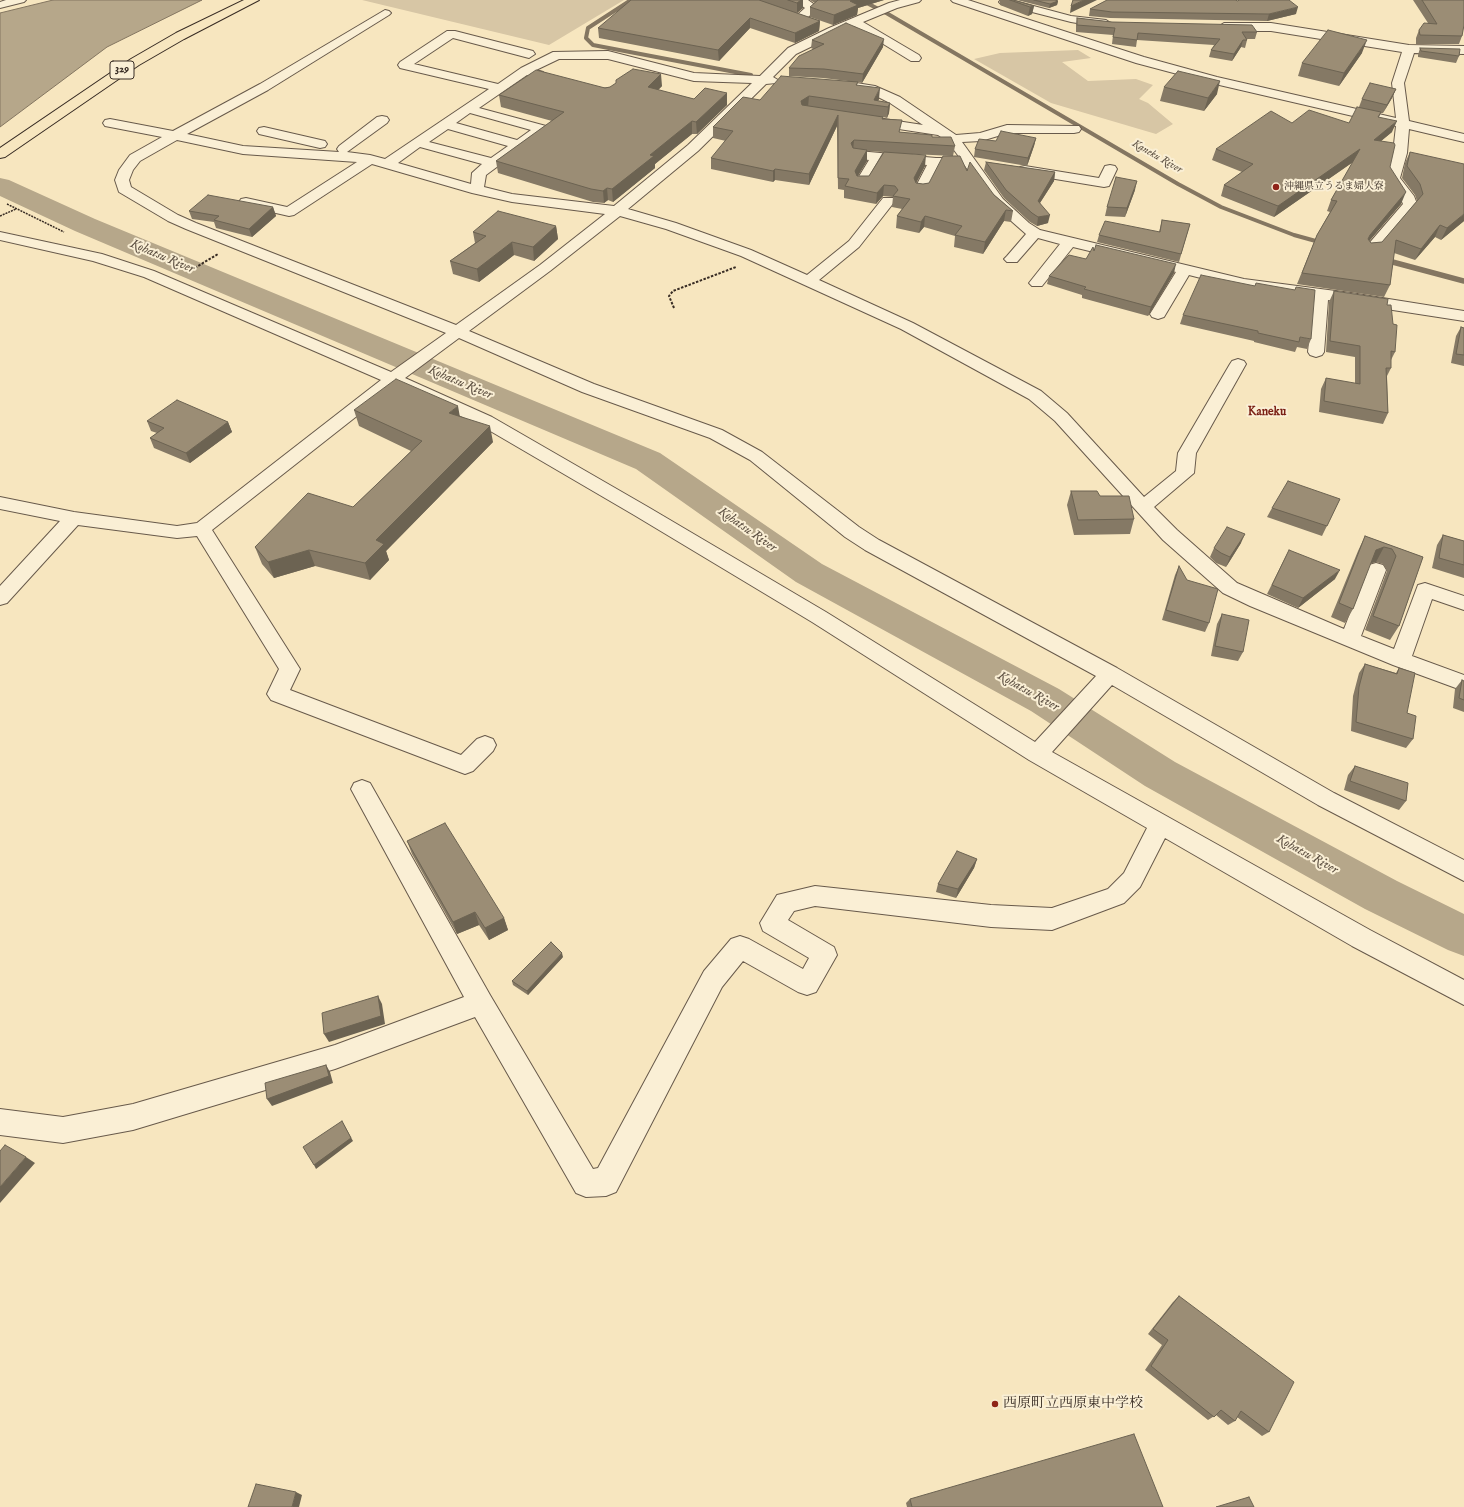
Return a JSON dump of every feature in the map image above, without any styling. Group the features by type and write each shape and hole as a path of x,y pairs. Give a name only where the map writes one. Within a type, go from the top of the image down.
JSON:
{"highway":[{"name":"329","path":"0,154 76,100 140,59 186,33 253,0"}],"street":[{"path":"0,5 20,0"},
{"path":"800,0 813,8 800,19"},
{"path":"0,503 74,518 177,532 202,529 398,375 545,268 618,211 693,148 792,51 833,31 893,5 915,0"},
{"path":"957,0 1140,60 1215,80 1464,138"},
{"path":"998,0 1071,19 1117,24"},
{"path":"1055,28 1090,9"},
{"path":"386,13 264,88 135,158 126,170 122,180 124,190 173,218 450,336 588,388 704,429 738,445 778,473 852,532 872,544 1106,678 1326,799 1464,871"},
{"path":"786,14 833,31"},
{"path":"855,22 915,58"},
{"path":"1210,27 1271,27 1409,49 1464,50"},
{"path":"451,34 529,54 498,75 494,87 404,65 451,34"},
{"path":"434,45 448,49"},
{"path":"1370,250 1410,204 1407,196 1397,186 1393,178 1400,153 1403,123 1398,82 1409,49"},
{"path":"388,163 469,109 494,87 557,55 608,55 694,77 784,81"},
{"path":"418,56 433,59"},
{"path":"529,69 554,79"},
{"path":"837,84 870,90 889,98 920,115 948,135 998,202 1024,226 1035,233 1244,284 1464,316"},
{"path":"469,109 541,129 479,173 477,190"},
{"path":"110,122 243,150 345,152 382,120"},
{"path":"860,120 948,135 982,136 1007,129 1074,129"},
{"path":"446,124 519,145"},
{"path":"264,131 303,140 370,160 388,163 477,190 512,198 618,211 713,241 810,280 907,326 1035,395 1061,417 1170,535 1230,588 1257,601 1400,660 1464,683"},
{"path":"303,140 315,131"},
{"path":"419,143 492,163"},
{"path":"1400,153 1414,156"},
{"path":"858,154 936,162 969,162 984,164"},
{"path":"862,183 878,156"},
{"path":"246,202 290,212 370,160"},
{"path":"921,190 936,162"},
{"path":"1014,169 1104,183 1110,169"},
{"path":"810,280 854,244 888,201"},
{"path":"1012,258 1035,233"},
{"path":"0,236 96,257 149,274 398,375 486,421 615,495 819,617 1043,748 1160,825 1361,938 1464,993"},
{"path":"1037,282 1069,242"},
{"path":"1158,314 1185,270"},
{"path":"1316,352 1321,294"},
{"path":"1143,507 1185,473 1187,453 1238,364"},
{"path":"0,598 74,518"},
{"path":"202,529 290,669 278,694 465,765 485,745"},
{"path":"1350,639 1376,570"},
{"path":"1400,660 1425,590 1464,603"},
{"path":"1043,748 1106,678"},
{"path":"362,789 481,1003 586,1183 606,1182 713,979 740,947 807,984 825,955 772,923 786,902 815,896 991,916 1052,919 1116,896 1132,880 1160,825"},
{"path":"0,1122 63,1130 133,1117 335,1056 481,1003"}],"path":[{"path":"7,204 69,235 73,240 71,244 62,249"},
{"path":"0,216 16,209"},
{"path":"184,275 221,252"},
{"path":"674,308 669,296 673,292 756,258"}],"shaded area":[{"path":"53,0 202,0 107,47 0,127 0,13"},
{"path":"362,0 624,0 549,45"},
{"path":"1078,50 1091,58 1062,62 1088,81 1136,79 1153,85 1139,99 1148,103 1173,124 1156,134 1051,103 974,59 1000,53"}],"building":[{"path":"631,0 759,0 820,21 795,33 750,18 718,50 598,28"},
{"path":"788,0 801,0 797,3"},
{"path":"818,0 853,0 850,1 858,5 834,15 810,7"},
{"path":"1010,0 1013,0 1034,6 1030,7"},
{"path":"1034,0 1055,0 1058,1 1050,4"},
{"path":"1073,0 1084,0 1071,6"},
{"path":"1107,0 1289,0 1298,7 1269,14 1112,12 1090,9"},
{"path":"1422,0 1464,0 1464,25 1462,36 1420,35 1419,30 1424,23 1437,24"},
{"path":"1077,18 1112,22 1252,25 1257,32 1242,32 1247,40 1243,40 1234,54 1211,50 1220,39 1138,33 1137,40 1113,37 1115,28 1077,25"},
{"path":"846,23 884,39 863,74 824,69 789,68 799,56 824,44 812,40"},
{"path":"1328,30 1367,40 1344,73 1302,63"},
{"path":"1420,48 1460,49 1459,56 1421,51"},
{"path":"633,69 661,74 648,87 694,99 705,88 727,93 696,122 692,121 650,155 654,156 612,189 607,188 603,191 591,189 496,161 564,112 499,95 536,70 605,88 616,83 616,80"},
{"path":"1178,71 1220,81 1208,98 1164,87"},
{"path":"781,76 858,82 856,85 880,88 874,100 890,103 888,107 809,96 801,101 802,105 883,117 882,119 902,120 899,132 932,135 932,137 951,137 955,146 854,140 851,143 853,148 867,150 855,171 857,176 869,176 884,152 926,155 914,178 916,183 929,183 943,156 960,156 967,171 970,162 994,195 1013,211 1006,210 985,242 955,235 962,226 925,216 921,222 897,216 910,199 893,196 898,190 895,186 884,185 877,193 845,186 849,179 838,178 838,115 809,174 775,169 773,171 711,158 733,131 713,127 743,97 760,100"},
{"path":"1370,83 1396,89 1387,105 1362,99"},
{"path":"1357,107 1381,112 1378,117 1397,121 1374,140 1394,143 1395,145 1390,167 1406,192 1370,235 1368,239 1371,243 1382,242 1423,194 1420,184 1407,166 1410,152 1464,164 1464,214 1447,228 1440,225 1421,249 1396,240 1390,285 1302,273 1317,235 1337,201 1331,200 1360,149 1278,206 1224,185 1253,164 1216,149 1271,111 1292,123 1309,110 1349,123"},
{"path":"1001,131 1036,138 1028,158 975,149 979,139 996,141"},
{"path":"986,162 1055,172 1038,201 1050,215 1038,217 1032,213 1006,190"},
{"path":"1116,177 1137,181 1127,208 1107,207"},
{"path":"208,195 273,207 249,229 214,220 219,216 189,211"},
{"path":"498,211 556,226 533,247 512,242 477,269 450,261 486,236 473,232"},
{"path":"1162,220 1190,224 1181,254 1099,235 1105,221 1160,232"},
{"path":"1096,245 1176,264 1151,307 1084,289 1086,287 1049,276 1069,255 1086,259 1093,247 1094,251"},
{"path":"1201,275 1255,286 1256,283 1295,290 1296,287 1315,290 1311,339 1300,337 1299,342 1258,333 1258,331 1183,315"},
{"path":"1334,291 1388,299 1387,305 1391,305 1393,324 1397,325 1395,352 1391,351 1391,368 1386,368 1388,413 1324,401 1326,378 1360,384 1360,346 1330,341"},
{"path":"1461,327 1464,328 1464,355 1456,354"},
{"path":"396,379 458,406 449,413 490,426 376,540 384,544 365,563 309,550 268,562 255,547 308,493 353,507 422,441 354,410"},
{"path":"177,400 228,422 186,453 150,438 164,428 147,421"},
{"path":"1288,481 1340,499 1327,526 1272,508"},
{"path":"1071,491 1097,491 1100,496 1129,496 1134,519 1078,520"},
{"path":"1227,527 1245,534 1230,557 1214,548"},
{"path":"1443,535 1464,541 1464,565 1439,558"},
{"path":"1365,536 1423,557 1399,626 1373,616 1396,556 1392,549 1384,547 1376,550 1353,609 1339,603"},
{"path":"1289,550 1340,570 1303,598 1272,585"},
{"path":"1179,566 1187,580 1218,589 1209,623 1166,610"},
{"path":"1222,614 1249,620 1243,652 1215,646"},
{"path":"1365,664 1397,674 1399,668 1415,673 1407,713 1416,716 1413,739 1356,722 1359,687"},
{"path":"1462,680 1464,681 1464,700 1459,698"},
{"path":"1355,766 1408,783 1406,801 1350,781"},
{"path":"445,823 504,918 485,928 475,912 453,922 407,841"},
{"path":"957,851 977,859 958,889 938,884"},
{"path":"551,942 562,953 527,991 512,981"},
{"path":"378,996 381,1016 324,1034 322,1013"},
{"path":"326,1065 329,1076 267,1099 265,1083"},
{"path":"342,1121 351,1138 314,1165 303,1147"},
{"path":"5,1145 26,1157 0,1187 0,1151"},
{"path":"1179,1296 1294,1382 1269,1432 1241,1411 1235,1421 1221,1410 1214,1417 1151,1366 1168,1340 1153,1329"},
{"path":"1134,1434 1163,1507 912,1507 910,1499"},
{"path":"256,1484 296,1492 292,1507 248,1507"},
{"path":"1249,1497 1254,1507 1216,1507"}],"waterway":[{"path":"631,0 588,28 586,38 593,45 751,75"},
{"name":"Kaneku River","path":"861,0 888,14 1178,184 1221,207 1294,235 1323,243 1320,242"},
{"name":"Kohatsu River","path":"0,186 85,225 648,461 809,573 1045,700 1160,774 1381,895 1464,936"},
{"name":"Kaneku River","path":"1385,260 1464,281"}],"place":[{"name":"沖縄県立うるま婦人寮","path":"1276,187"},
{"name":"西原町立西原東中学校","path":"995,1404"}],"district":[{"name":"Kaneku","path":"1267,413"}]}
